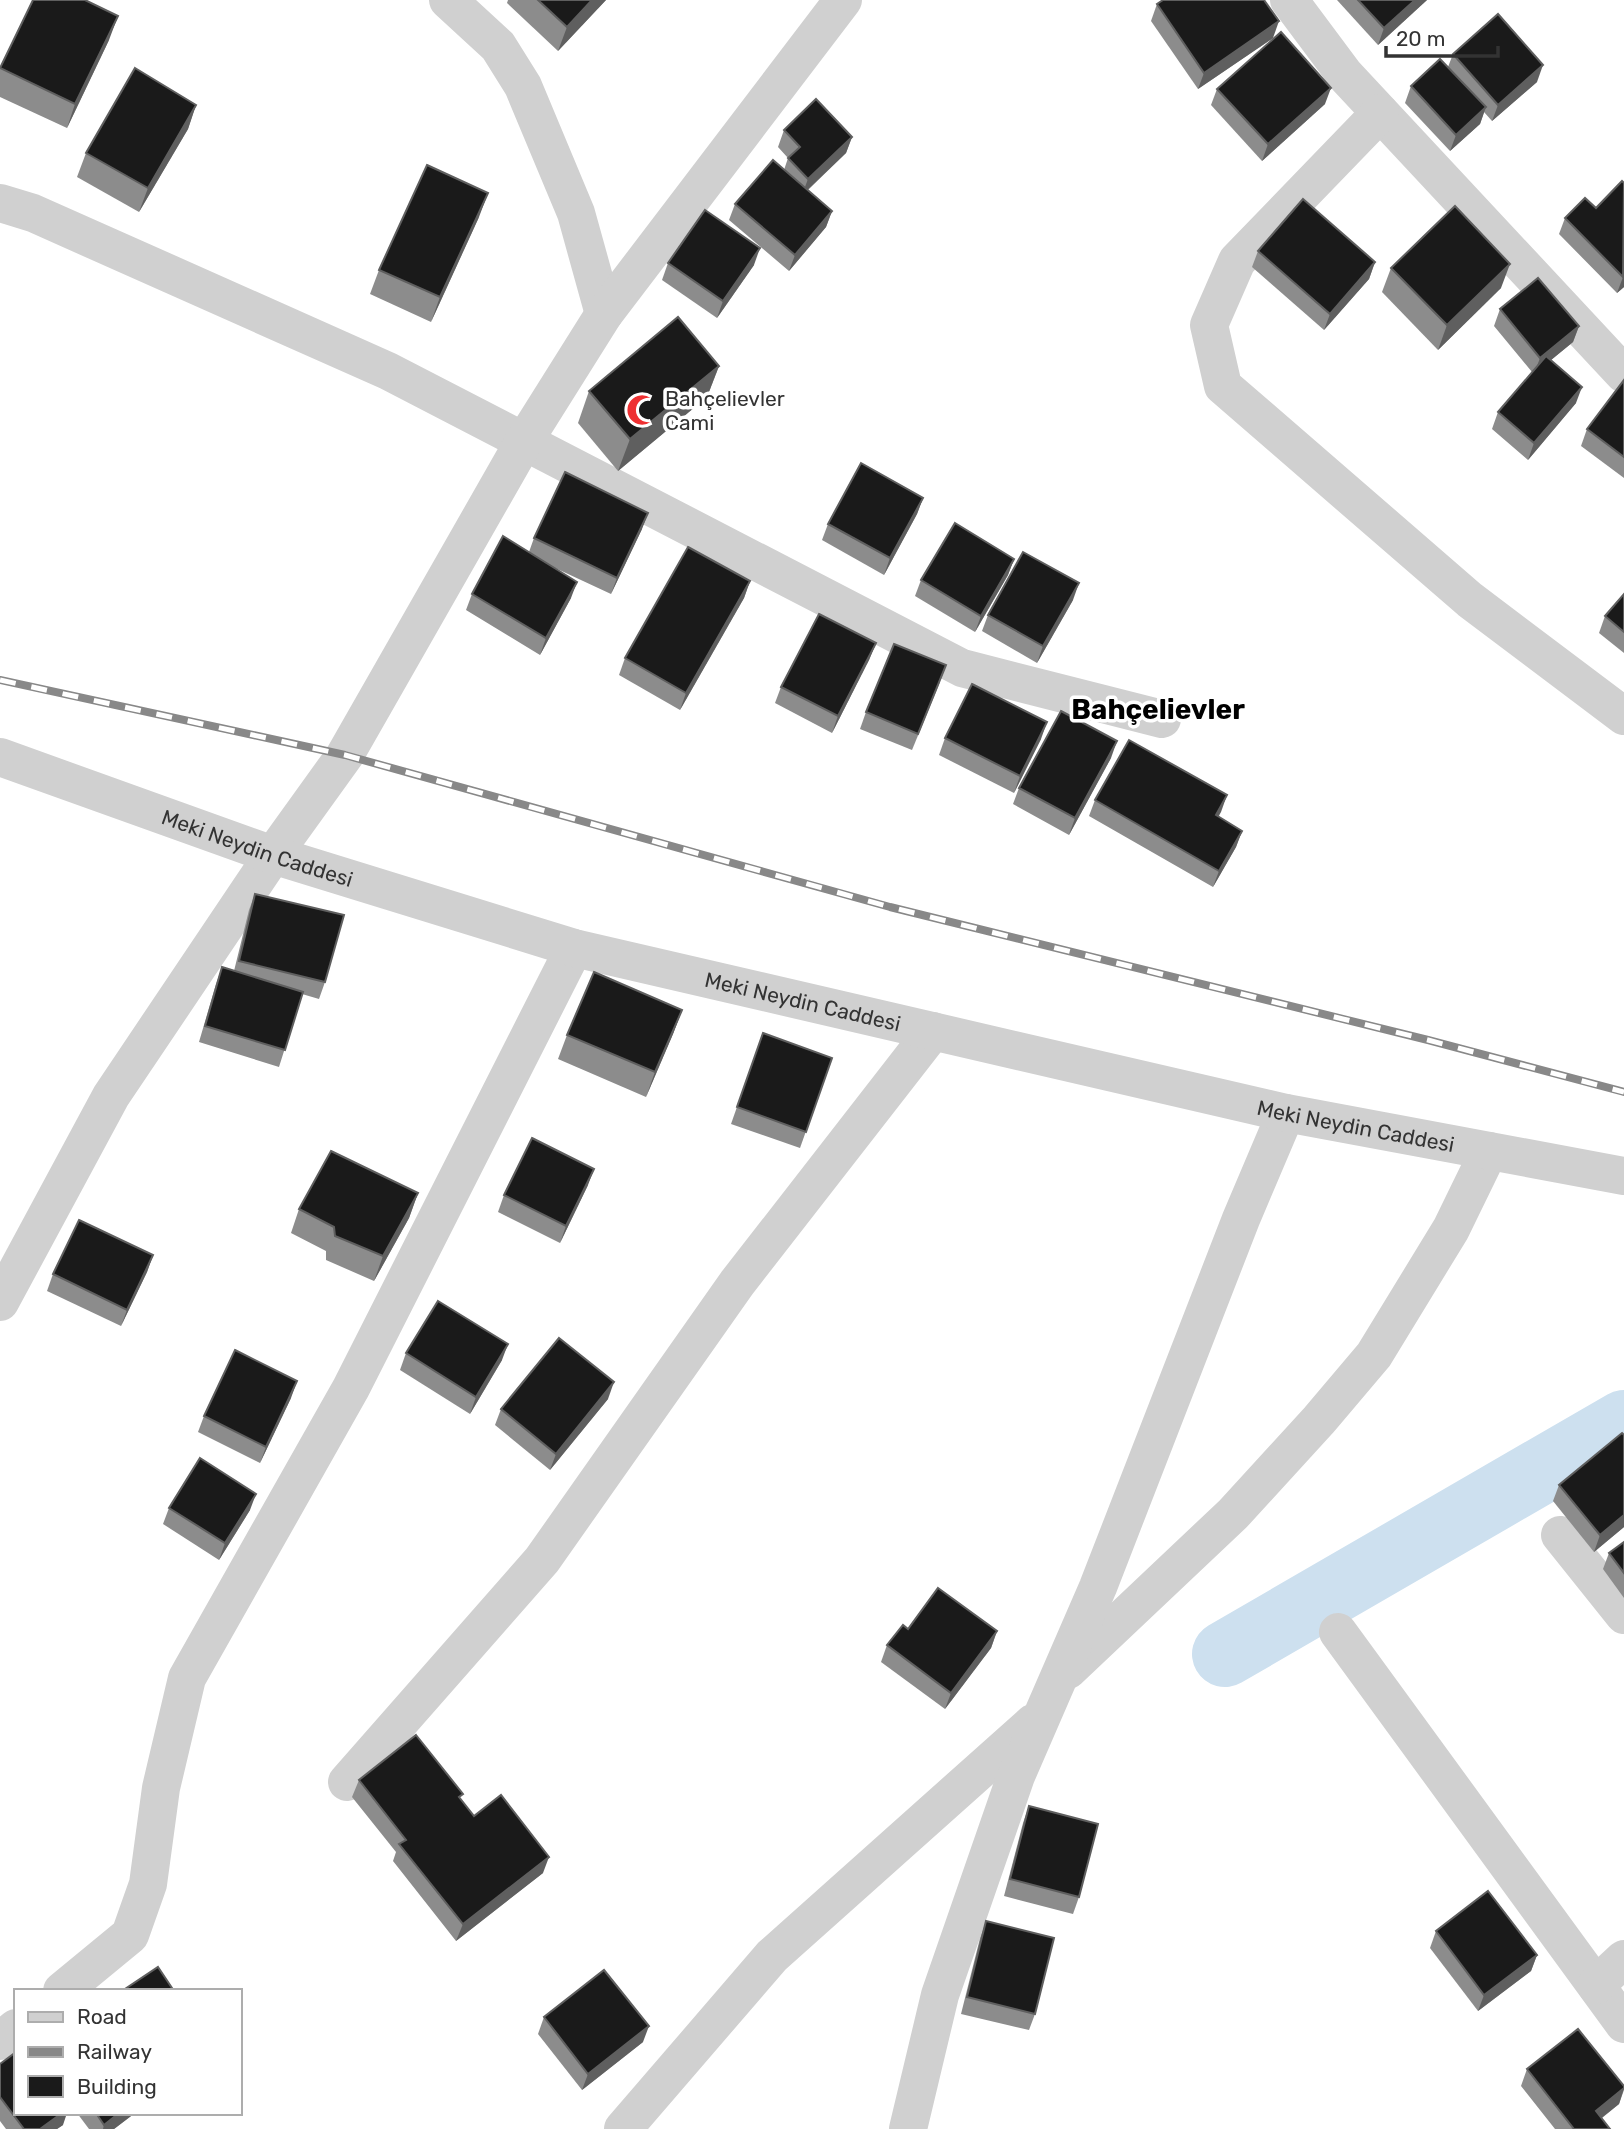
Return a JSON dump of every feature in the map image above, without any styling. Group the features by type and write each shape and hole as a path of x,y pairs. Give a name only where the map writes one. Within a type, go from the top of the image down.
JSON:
{"street":[{"path":"448,0 498,46 523,86 576,213 604,314"},
{"path":"0,1302 111,1096 345,755 523,443 604,314 844,0"},
{"path":"1289,0 1345,75 1624,374"},
{"path":"1380,113 1237,261 1209,325 1223,386 1470,600 1624,716"},
{"path":"0,203 33,213 376,366 962,668 1162,719"},
{"name":"Meki Neydin Caddesi","path":"0,757 274,855 574,948 1286,1113 1624,1177"},
{"path":"64,1989 130,1935 148,1884 161,1787 187,1678 351,1388 574,948"},
{"path":"347,1782 542,1560 737,1283 933,1031"},
{"path":"908,2129 940,1995 1016,1776 1098,1587 1241,1219 1286,1113"},
{"path":"623,2129 772,1956 1050,1698 1234,1514 1319,1420 1374,1354 1451,1229 1489,1151"},
{"path":"1560,1535 1624,1615"},
{"path":"1338,1632 1624,2024"},
{"path":"1596,1985 1624,1959"},
{"path":"0,2041 14,2030"}],"building":[{"path":"33,0 85,0 118,16 75,104 0,68"},
{"path":"538,0 592,0 567,27"},
{"path":"1163,0 1264,0 1279,21 1204,73 1157,4"},
{"path":"1358,0 1415,0 1384,28"},
{"path":"1498,14 1543,65 1498,105 1453,54"},
{"path":"1281,32 1331,88 1268,144 1217,89"},
{"path":"1440,59 1486,107 1456,135 1411,86"},
{"path":"135,68 196,105 148,188 86,153"},
{"path":"816,99 852,137 808,179 788,158 800,147 784,130"},
{"path":"773,160 832,211 795,255 735,204"},
{"path":"427,165 488,193 440,297 379,270"},
{"path":"1622,181 1623,277 1565,218 1585,198 1596,208"},
{"path":"1303,199 1375,262 1330,314 1258,251"},
{"path":"1455,206 1510,264 1447,325 1391,268"},
{"path":"705,210 760,248 723,301 668,263"},
{"path":"1538,278 1579,326 1540,358 1500,309"},
{"path":"678,317 719,366 630,439 589,391"},
{"path":"1546,356 1582,387 1534,443 1498,412"},
{"path":"1624,380 1624,457 1587,429"},
{"path":"861,463 923,498 890,558 828,524"},
{"path":"565,472 648,513 617,578 534,538"},
{"path":"955,523 1014,559 981,616 921,580"},
{"path":"503,536 577,582 546,638 472,594"},
{"path":"688,547 750,581 686,693 625,658"},
{"path":"1023,552 1079,583 1043,646 988,615"},
{"path":"1624,594 1624,632 1605,616"},
{"path":"819,614 876,643 838,716 781,687"},
{"path":"894,644 946,665 918,734 866,712"},
{"path":"972,684 1047,722 1020,776 945,738"},
{"path":"1061,711 1117,741 1075,818 1019,788"},
{"path":"1129,740 1227,795 1216,815 1242,831 1219,871 1095,800"},
{"path":"255,894 344,915 325,982 239,961"},
{"path":"222,967 303,992 285,1050 205,1026"},
{"path":"594,972 682,1010 655,1072 567,1035"},
{"path":"763,1033 832,1058 806,1132 737,1107"},
{"path":"532,1138 594,1169 566,1226 504,1195"},
{"path":"331,1151 418,1193 383,1256 335,1236 334,1227 299,1209"},
{"path":"79,1220 153,1255 127,1310 53,1274"},
{"path":"438,1301 508,1344 476,1397 406,1353"},
{"path":"559,1338 614,1382 556,1454 501,1409"},
{"path":"235,1350 297,1381 266,1447 204,1416"},
{"path":"1622,1433 1624,1515 1600,1535 1559,1485"},
{"path":"200,1458 256,1494 225,1543 169,1508"},
{"path":"1624,1542 1624,1573 1609,1553"},
{"path":"938,1588 997,1631 951,1693 887,1645 903,1625 908,1629"},
{"path":"416,1735 463,1794 459,1797 474,1816 501,1795 549,1857 463,1924 399,1844 406,1840 359,1780"},
{"path":"1029,1806 1098,1824 1079,1897 1010,1879"},
{"path":"1488,1891 1537,1955 1484,1995 1436,1931"},
{"path":"986,1921 1054,1938 1035,2014 967,1997"},
{"path":"158,1967 173,1989 125,1989"},
{"path":"604,1970 649,2026 588,2074 544,2017"},
{"path":"1578,2029 1624,2086 1596,2111 1610,2129 1574,2129 1527,2069"},
{"path":"14,2054 14,2115 59,2115 40,2129 24,2129 0,2097 0,2064"},
{"path":"97,2115 116,2115 104,2125"}],"waterway":[{"path":"1225,1654 1624,1423"}],"railway":[{"path":"0,680 345,755 890,907 1428,1040 1624,1092"}],"place":[{"name":"Bahçelievler Cami","path":"642,410"}],"district":[{"name":"Bahçelievler","path":"1158,709"}]}
